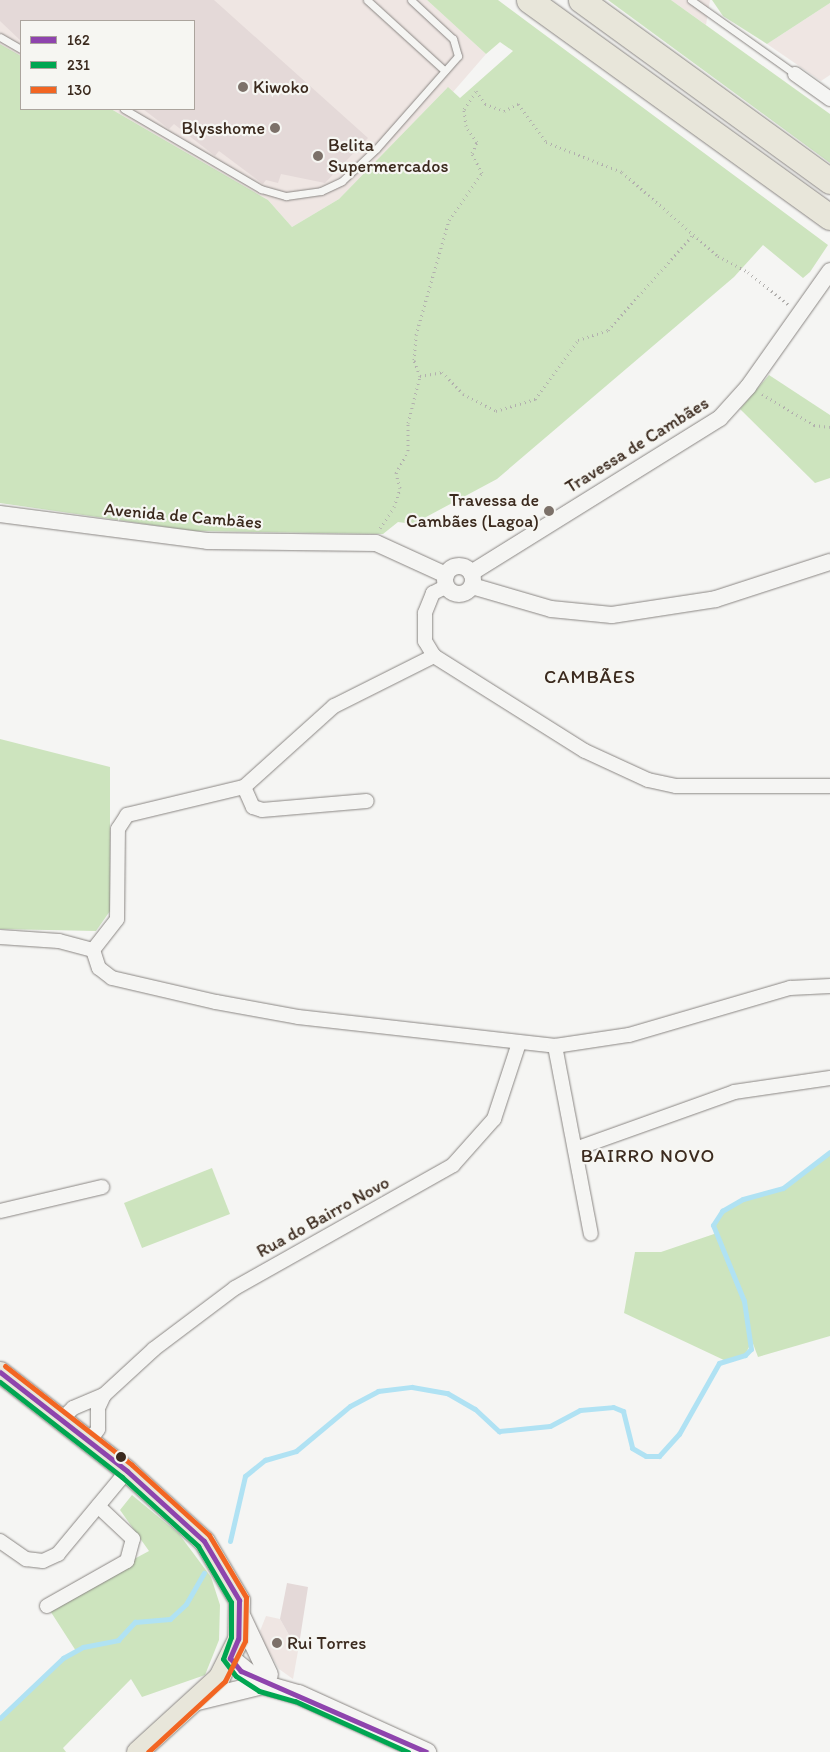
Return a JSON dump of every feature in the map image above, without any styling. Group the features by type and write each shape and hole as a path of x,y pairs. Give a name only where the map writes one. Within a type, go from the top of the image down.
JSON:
{"highway":[{"path":"530,0 830,217"},
{"path":"581,0 830,181"}],"main road":[{"path":"0,1372 127,1471 204,1541 231,1581 241,1617 265,1679"},
{"path":"137,1752 197,1700 230,1658 241,1617"},
{"path":"230,1658 265,1679 426,1752"},
{"path":"197,1700 265,1679"}],"street":[{"path":"795,74 830,98"},
{"name":"Travessa de Cambães","path":"472,579 720,418 748,387 797,312 827,275"},
{"name":"Avenida de Cambães","path":"0,514 207,542 376,543 446,581 462,594 472,579"},
{"name":"Avenida de Cambães","path":"446,581 460,566 472,579 551,609 628,614 716,600 830,562"},
{"path":"446,581 433,593 425,613 425,641 434,656 584,751 648,780 703,787 830,786"},
{"path":"93,950 117,919 118,829 127,815 244,787 334,706 434,656"},
{"path":"244,787 253,807 262,810 367,801"},
{"path":"0,937 59,941 93,950"},
{"path":"93,950 99,968 112,978 216,1002 298,1018 555,1046 638,1033 790,988 830,986"},
{"name":"Rua do Bairro Novo","path":"104,1396 154,1350 235,1288 453,1166 494,1119 519,1043"},
{"path":"555,1046 578,1148 591,1234"},
{"path":"578,1148 734,1092 830,1078"},
{"path":"0,1211 102,1187"},
{"path":"61,1420 73,1408 104,1396"},
{"path":"89,1442 98,1429 98,1408 104,1396"},
{"path":"0,1541 26,1559 42,1561 58,1554 127,1471"},
{"path":"47,1606 127,1561 133,1540 98,1506"}],"lane":[{"path":"367,0 445,71"},
{"path":"126,110 261,189 304,196 342,181 458,56 459,46 410,0"},
{"path":"691,0 795,74"},
{"path":"0,37 20,48"}],"path":[{"path":"376,543 400,488 396,473 408,451 408,423 420,376 414,360 416,336 449,220 482,174 472,153 476,142 466,126 464,109 476,91 485,104 504,112 518,104 530,114 546,142 622,172 692,236 797,312"},
{"path":"420,376 442,372 463,394 496,411 535,399 578,340 608,330 692,236"},
{"path":"748,387 814,425 830,428"}],"shaded area":[{"path":"0,0 427,0 486,54 453,92 447,88 339,199 292,227 268,200 113,110 195,110 195,20 20,20 20,55 0,44"},
{"path":"671,0 710,0 706,25"},
{"path":"830,3 830,75 821,81 767,44"},
{"path":"266,1616 280,1619 298,1651 293,1679 279,1669 264,1643 260,1631"}],"green space":[{"path":"427,0 498,0 828,245 810,272 803,278 763,245 734,277 497,479 413,524 398,522 383,534 194,531 0,503 0,44 20,55 20,110 113,110 268,200 292,227 339,199 448,87 460,98 513,51 500,42 486,54"},
{"path":"608,0 671,0 830,114 830,163"},
{"path":"712,0 830,0 830,3 767,44 723,16"},
{"path":"769,375 830,415 830,478 815,483 740,409"},
{"path":"0,739 110,767 110,911 96,931 0,929"},
{"path":"830,1152 830,1336 758,1357 752,1341 745,1355 726,1361 624,1313 635,1252 661,1252 717,1233 713,1225 722,1211 743,1199 783,1188"},
{"path":"212,1168 230,1214 142,1248 124,1203"},
{"path":"132,1495 179,1534 211,1577 220,1605 219,1640 205,1675 142,1697 131,1679 63,1748 66,1752 0,1752 0,1718 63,1658 76,1651 47,1606 149,1551 120,1510"}],"building":[{"path":"0,0 214,0 368,138 325,183 281,174 278,183 266,180 263,184 219,151 215,156 174,124 169,129 144,110 195,110 195,20 20,20 20,40 0,21"},
{"path":"287,1583 308,1587 298,1651 280,1619"}],"waterway":[{"path":"230,1541 245,1476 265,1460 296,1451 350,1406 378,1391 412,1387 447,1393 475,1409 499,1431 550,1426 580,1410 613,1407 623,1411 632,1448 646,1456 659,1456 679,1434 719,1363 745,1355 751,1349 744,1301 713,1225 722,1211 743,1199 783,1188 830,1152"},
{"path":"0,1718 63,1658 83,1647 118,1640 135,1622 170,1619 186,1604 204,1573"}],"transit line":[{"name":"130","path":"5,1366 132,1465 209,1535 246,1597 245,1641 225,1681 148,1752"},
{"name":"162","path":"0,1372 127,1471 204,1541 239,1600 238,1639 230,1658 241,1671 426,1752"},
{"name":"231","path":"0,1382 122,1477 198,1546 231,1602 231,1637 223,1659 236,1676 259,1691 295,1701 408,1752"}],"place":[{"name":"Kiwoko","path":"243,87"},
{"name":"Blysshome","path":"275,128"},
{"name":"Belita Supermercados","path":"318,156"},
{"name":"Travessa de Cambães (Lagoa)","path":"549,511"},
{"name":"Rui Torres","path":"277,1643"}],"district":[{"name":"CAMBÃES","path":"590,677"},
{"name":"BAIRRO NOVO","path":"648,1156"}]}
